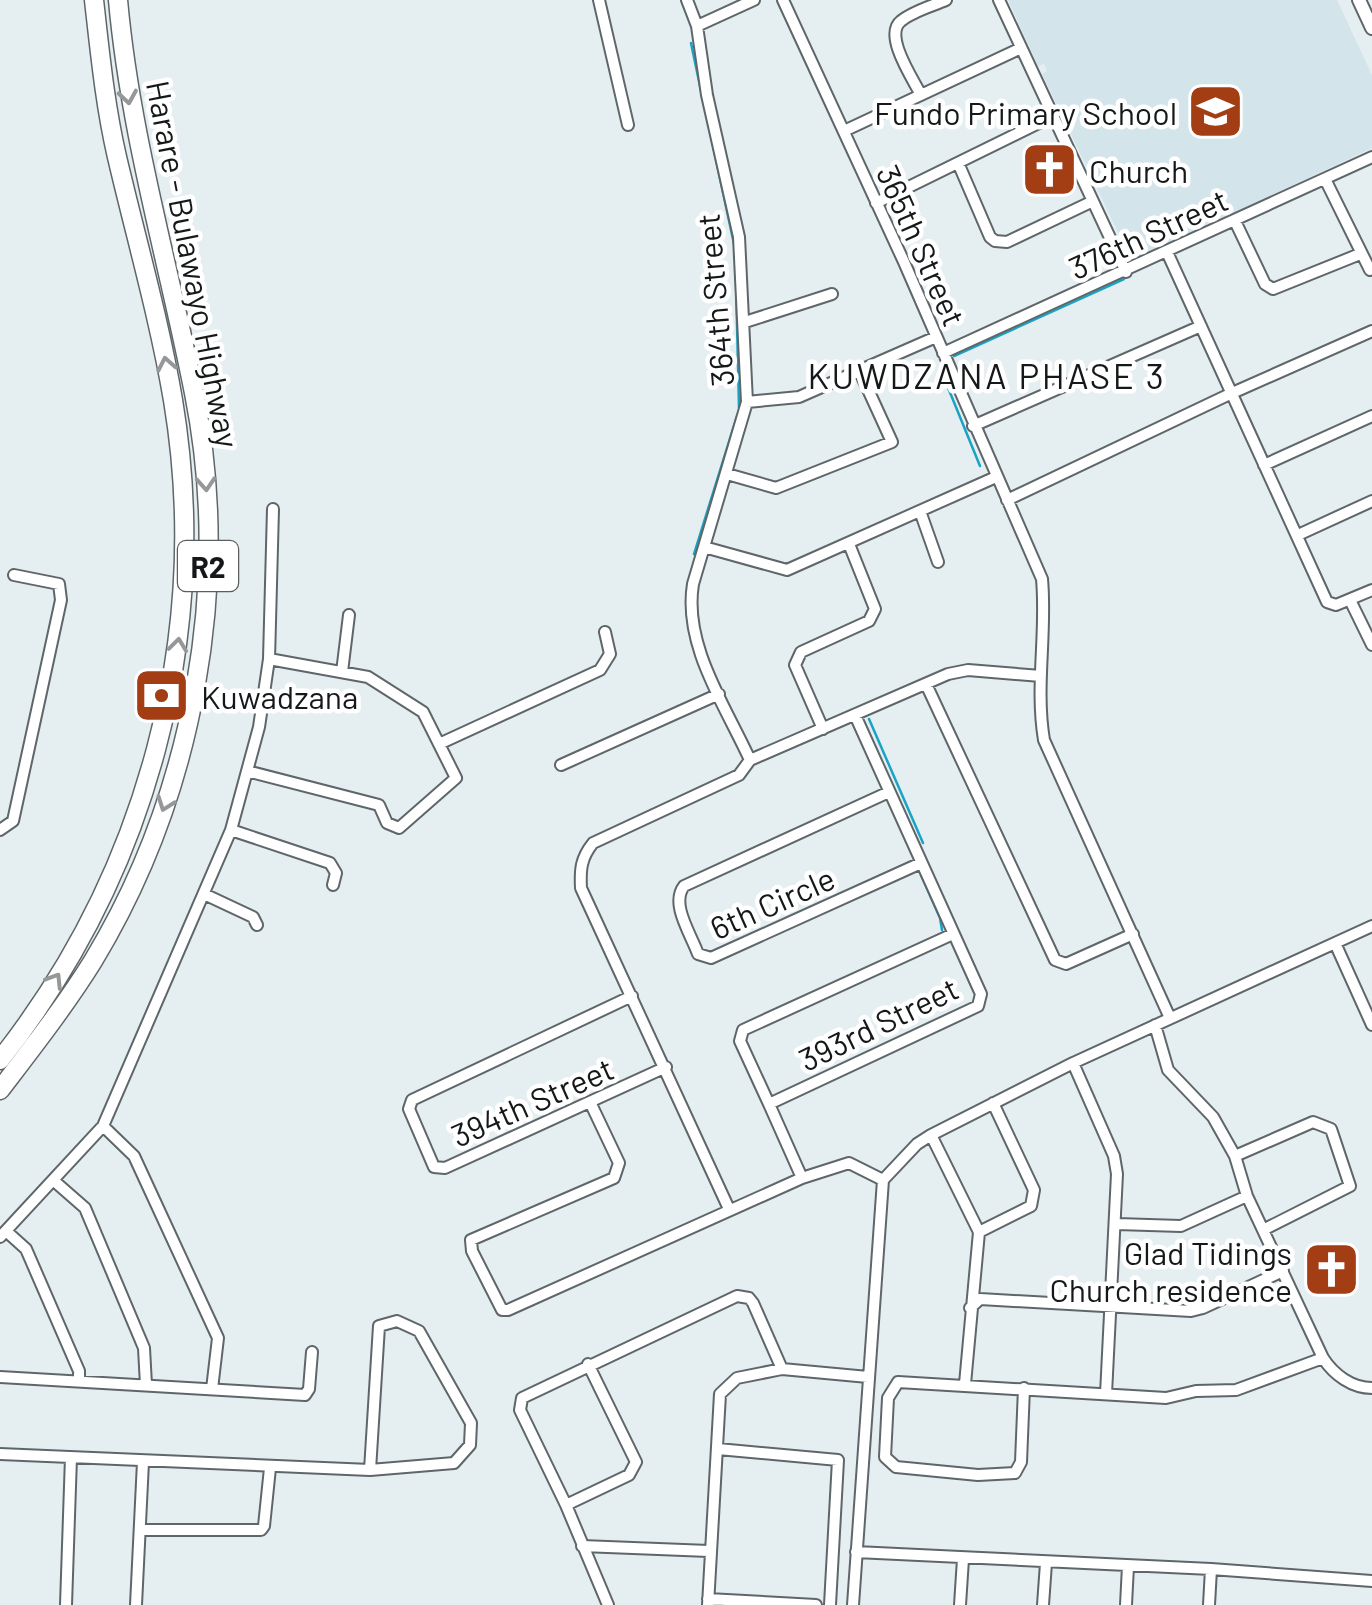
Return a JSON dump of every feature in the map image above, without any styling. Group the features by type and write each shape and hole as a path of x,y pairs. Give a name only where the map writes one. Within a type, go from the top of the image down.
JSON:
{"highway":[{"name":"Harare - Bulawayo Highway","path":"0,1060 76,946 128,838 162,730 180,624 185,530 181,457 160,331 106,100 94,0"},
{"name":"Harare - Bulawayo Highway","path":"0,1090 94,958 148,849 182,752 206,593 208,526 200,432 132,116 118,0"}],"street":[{"path":"599,0 628,124"},
{"name":"364th Street","path":"687,0 697,26 707,95 739,237 747,402 689,611 696,644 750,760"},
{"path":"697,26 754,0"},
{"name":"365th Street","path":"782,0 1042,579 1044,740 1170,1018"},
{"path":"921,95 896,42 896,28 901,21 946,0"},
{"path":"999,0 1126,272"},
{"path":"1359,0 1372,28"},
{"path":"844,131 1021,48"},
{"path":"876,203 1052,116"},
{"name":"376th Street","path":"943,353 1372,158"},
{"path":"960,164 995,241 1007,242 1091,202"},
{"path":"1325,179 1370,270"},
{"path":"1235,220 1264,284 1273,289 1360,254"},
{"path":"1167,252 1326,602 1336,605 1372,590"},
{"path":"745,322 832,294"},
{"path":"973,426 1201,326"},
{"path":"1007,500 1372,331"},
{"path":"747,402 789,400 936,337"},
{"path":"727,474 776,488 892,442 860,372"},
{"path":"1264,466 1372,416"},
{"path":"704,547 783,570 996,476"},
{"path":"1298,535 1372,501"},
{"path":"79,1382 80,1371 26,1249 3,1234 103,1126 231,830 258,727 269,659 273,509"},
{"path":"920,511 938,562"},
{"path":"823,730 795,665 801,652 869,622 874,616 849,544"},
{"path":"0,830 13,821 61,600 59,584 14,575"},
{"path":"1350,600 1372,646"},
{"path":"342,672 348,616"},
{"path":"439,744 600,670 610,654 605,632"},
{"path":"247,771 379,804 388,823 399,828 456,778 423,712 368,676 269,659"},
{"path":"729,1209 581,888 582,860 593,843 739,775 750,760 926,684 968,670 1041,676"},
{"path":"926,684 1055,960 1066,964 1133,934"},
{"path":"561,766 719,694"},
{"name":"393rd Street","path":"802,1178 768,1104 975,1009 981,994 855,715"},
{"name":"6th Circle","path":"889,792 684,886 678,893 678,903 698,954 712,958 921,864"},
{"path":"231,830 330,863 336,874 333,885"},
{"path":"204,894 252,917 257,925"},
{"path":"853,1605 883,1180 931,1135 1073,1063 1372,926"},
{"path":"768,1104 740,1041 742,1030 953,934"},
{"path":"1335,943 1372,1025"},
{"name":"394th Street","path":"632,996 412,1100 409,1104 434,1166 439,1168 666,1068"},
{"path":"1155,1025 1168,1070 1213,1116 1235,1156 1247,1196 1323,1358 1331,1370 1350,1383 1372,1388"},
{"path":"1073,1063 1114,1156 1117,1224 1106,1394"},
{"path":"590,1102 619,1163 614,1178 471,1240 472,1251 502,1310 802,1178 848,1164 883,1180"},
{"path":"979,1232 1030,1206 1034,1198 1034,1190 993,1103"},
{"path":"1235,1156 1313,1122 1331,1129 1350,1186 1265,1229"},
{"path":"103,1126 134,1156 218,1338 212,1389"},
{"path":"931,1135 979,1232 964,1384"},
{"path":"54,1180 85,1208 144,1348 146,1386"},
{"path":"1117,1224 1182,1226 1247,1196"},
{"path":"970,1308 980,1298 1191,1311 1283,1271"},
{"path":"608,1605 520,1404 525,1394 737,1296 753,1303 782,1369"},
{"path":"0,1465 0,1454 370,1470 454,1463 467,1452 473,1436 472,1424 418,1331 397,1321 379,1326 370,1470"},
{"path":"0,1377 305,1395 312,1352"},
{"path":"1024,1388 1021,1462 1016,1473 978,1476 890,1464 884,1452 888,1398 898,1382 964,1384 1024,1388 1106,1394 1166,1398 1236,1390 1323,1358"},
{"path":"566,1504 629,1475 636,1462 588,1364"},
{"path":"816,1605 708,1602 720,1394 738,1378 782,1369 868,1376"},
{"path":"718,1449 838,1460 830,1605"},
{"path":"66,1605 71,1457"},
{"path":"136,1605 143,1462"},
{"path":"140,1530 261,1530 270,1468"},
{"path":"582,1546 709,1551"},
{"path":"856,1552 1212,1569 1372,1582"},
{"path":"960,1605 963,1559"},
{"path":"1043,1605 1046,1562"},
{"path":"1126,1605 1128,1566"},
{"path":"1209,1605 1212,1569"}],"shaded area":[{"name":"Fundo Primary School","path":"1008,0 1337,0 1372,75 1372,148 1147,254 1124,245 1042,74 1047,71 1044,64 1038,66"}],"waterway":[{"path":"691,43 701,91"},
{"path":"706,113 734,244"},
{"path":"954,356 1124,279"},
{"path":"736,282 739,408"},
{"path":"940,368 980,466"},
{"path":"694,554 737,416"},
{"path":"869,719 923,843"},
{"path":"921,875 942,930"}],"place":[{"name":"Fundo Primary School","path":"1216,112"},
{"name":"Church","path":"1050,170"},
{"name":"Kuwadzana","path":"162,696"},
{"name":"Glad Tidings Church residence","path":"1331,1270"}],"district":[{"name":"KUWDZANA PHASE 3","path":"987,375"}]}
